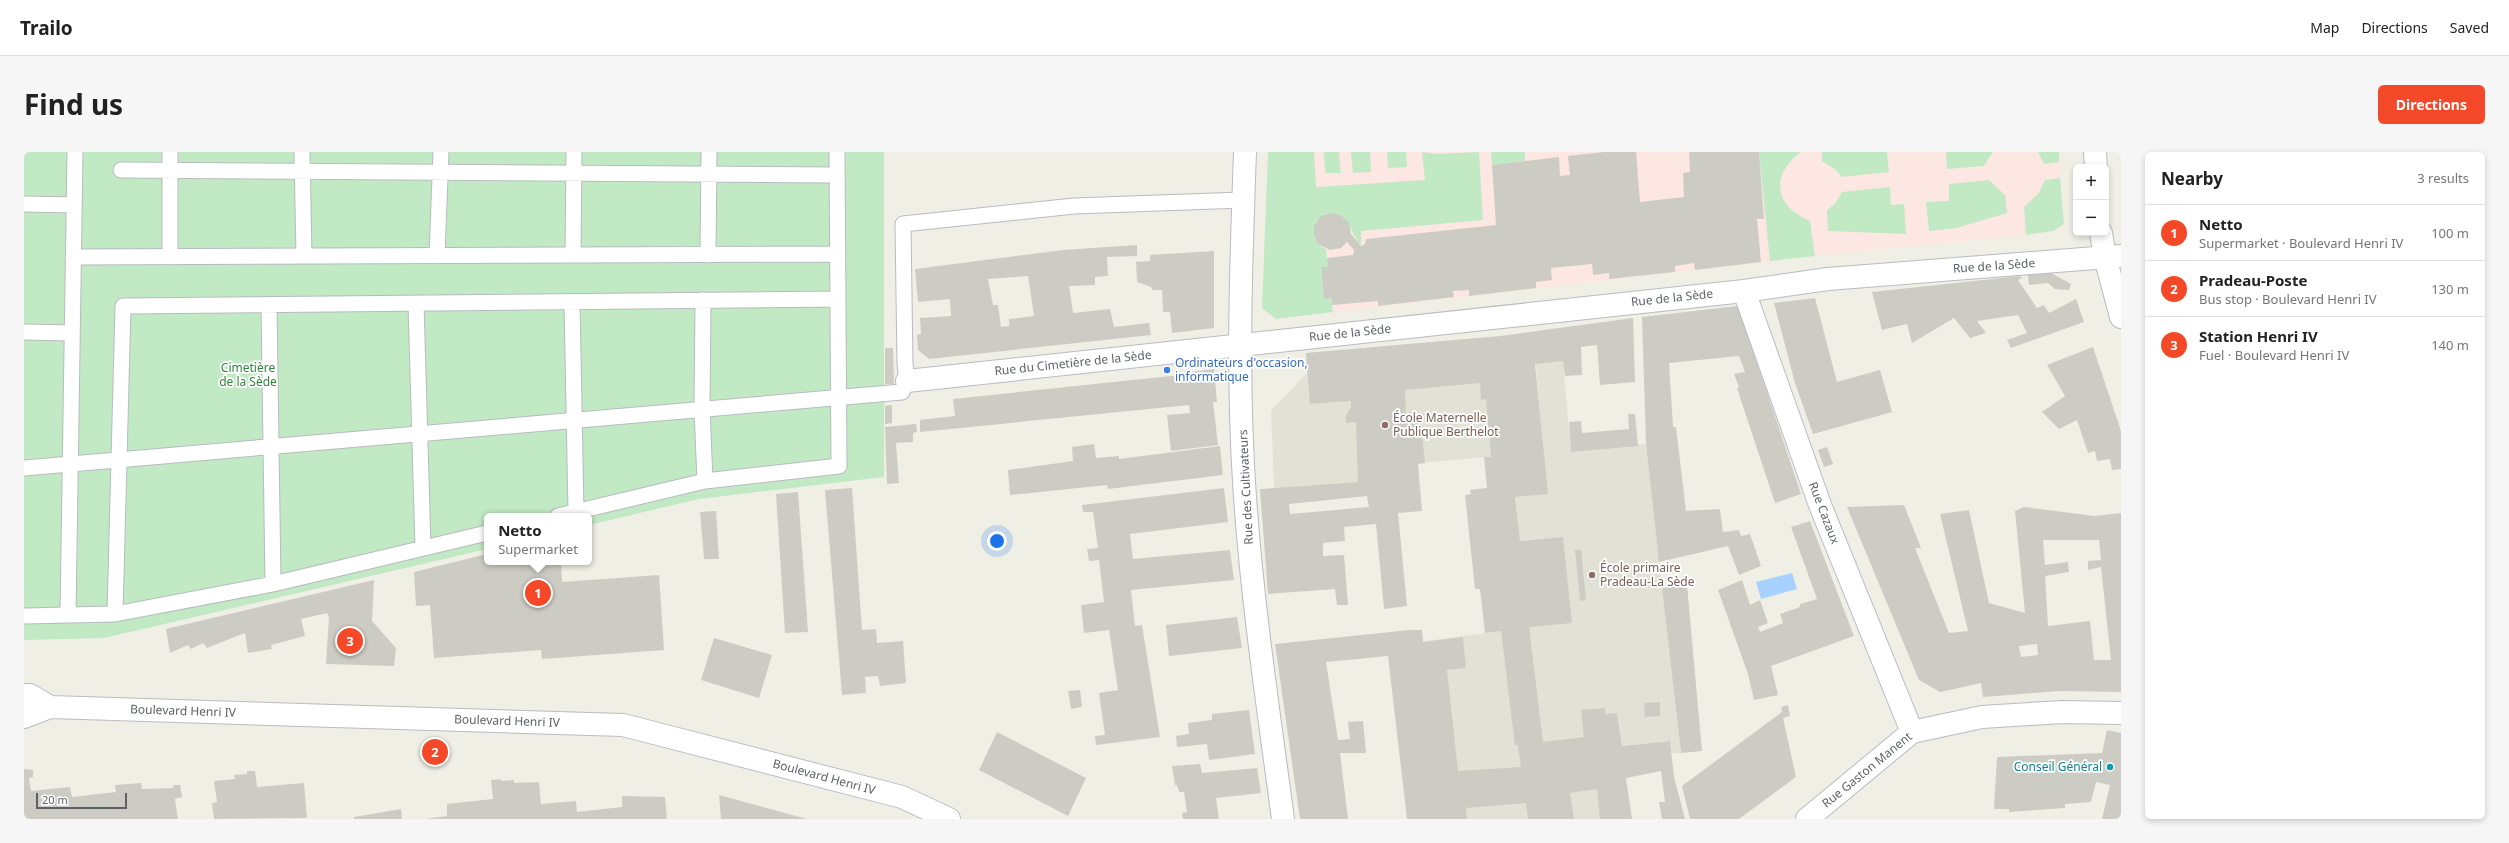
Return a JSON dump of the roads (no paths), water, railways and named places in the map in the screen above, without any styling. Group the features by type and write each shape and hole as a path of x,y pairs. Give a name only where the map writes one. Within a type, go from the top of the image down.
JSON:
{"street":[{"name":"Rue des Cultivateurs","path":"1245,152 1240,345 1244,481 1253,595 1283,819"},
{"path":"2095,152 2096,164"},
{"path":"2103,236 2113,256 2121,317"},
{"name":"Rue de la Sède","path":"1240,345 1744,291 1828,279 2113,256"},
{"name":"Rue Cazaux","path":"1744,291 1820,505 1912,732"},
{"name":"Rue du Cimetière de la Sède","path":"907,381 1240,345"},
{"name":"Boulevard Henri IV","path":"24,695 30,695 50,707"},
{"name":"Boulevard Henri IV","path":"24,716 50,707 622,725 902,797 949,819"},
{"name":"Rue Gaston Manent","path":"1807,819 1912,732 1982,717 2062,712 2121,713"}],"lane":[{"path":"68,615 75,152"},
{"path":"170,152 170,256"},
{"path":"302,152 304,256"},
{"path":"437,256 441,152"},
{"path":"573,255 574,152"},
{"path":"708,254 709,152"},
{"path":"572,513 705,481 839,466 837,152"},
{"path":"121,170 837,175"},
{"path":"24,468 118,458 838,399 902,392 907,381 903,224 1074,206 1243,200"},
{"path":"24,204 74,205"},
{"path":"73,257 838,254"},
{"path":"116,614 118,458 123,306 838,299"},
{"path":"703,300 702,410 705,481"},
{"path":"572,302 573,421 576,512"},
{"path":"416,303 423,548"},
{"path":"269,305 273,584"},
{"path":"24,332 72,333"},
{"path":"24,616 116,614 273,584 484,534"}],"water":[{"path":"1792,573 1797,589 1761,599 1756,582"}],"place":[{"name":"Ordinateurs d'occasion, informatique","path":"1167,370"},
{"name":"École Maternelle Publique Berthelot","path":"1385,425"},
{"name":"École primaire Pradeau-La Sède","path":"1592,575"},
{"name":"Netto","path":"538,593"},
{"name":"Station Henri IV","path":"350,641"},
{"name":"Pradeau-Poste","path":"435,752"},
{"name":"Conseil Général","path":"2110,767"}],"park label":[{"name":"Cimetière de la Sède","path":"248,375"}]}
